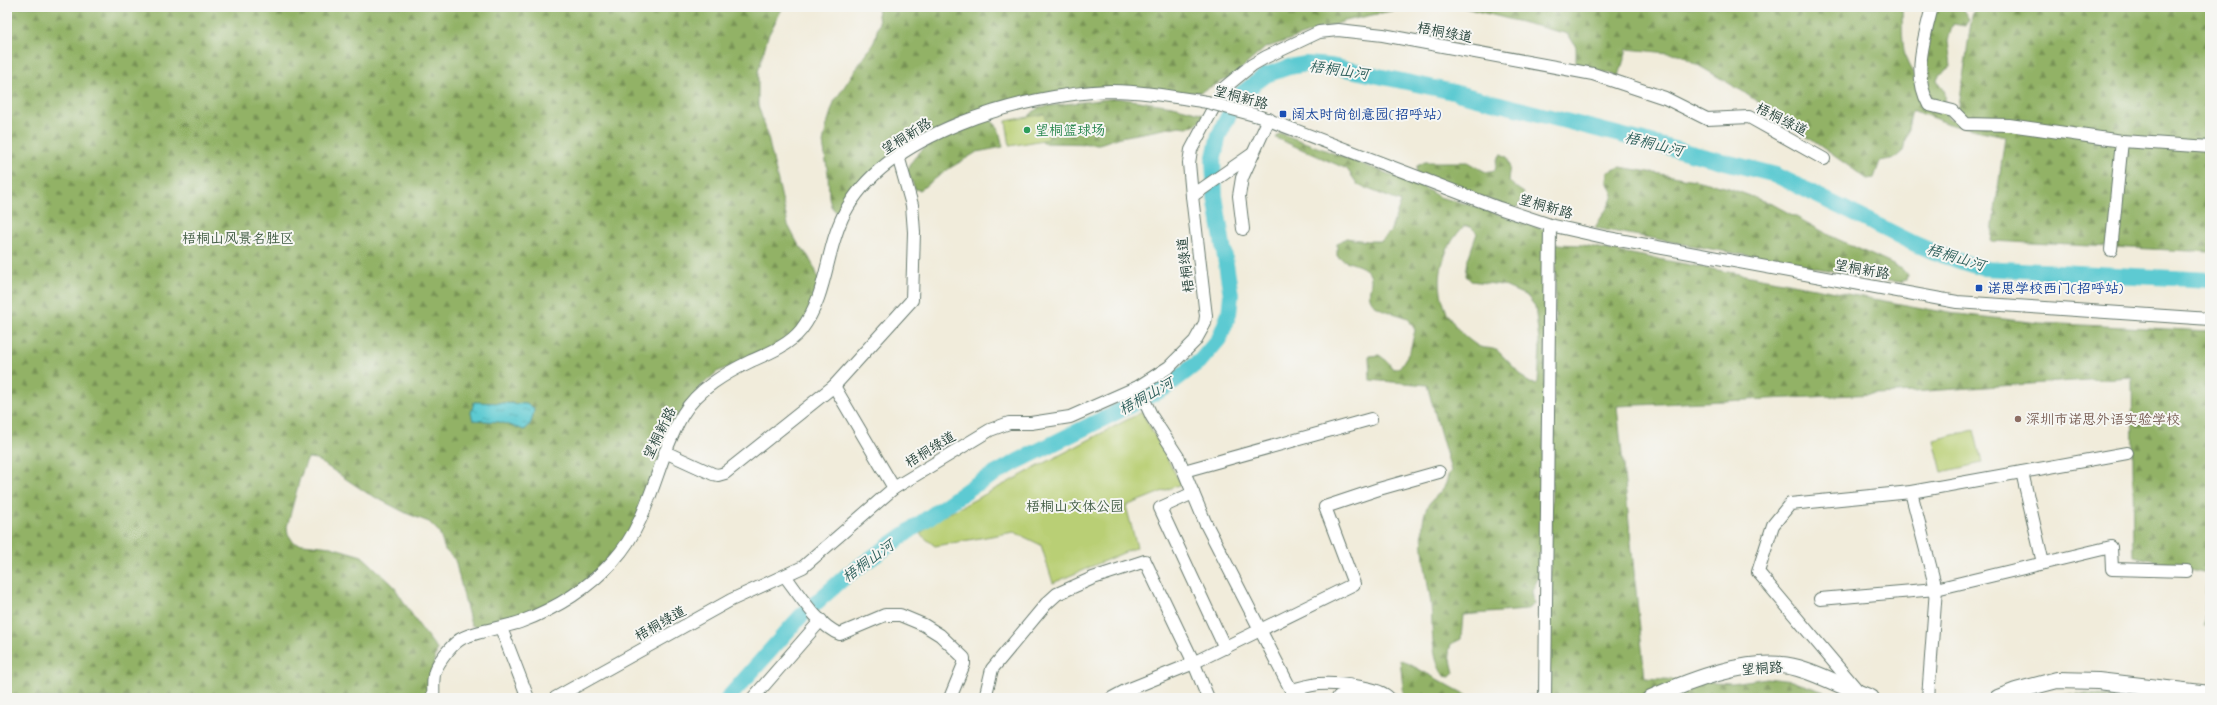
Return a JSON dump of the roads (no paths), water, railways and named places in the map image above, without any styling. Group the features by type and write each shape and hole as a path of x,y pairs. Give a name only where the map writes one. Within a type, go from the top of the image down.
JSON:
{"main road":[{"name":"望桐路","path":"1651,698 1719,673 1755,666 1778,665 1797,668 1866,696"},
{"path":"1998,698 2016,691 2056,680 2098,681 2210,694"},
{"path":"1340,698 1356,696 1372,698"}],"street":[{"path":"1932,7 1923,44 1921,76 1922,92 1929,105 1953,111 1966,124 2009,125 2122,141 2210,147"},
{"name":"梧桐绿道","path":"555,698 731,600 803,567 894,488 990,430 1009,423 1031,423 1070,417 1139,390 1170,367 1196,341 1205,323 1206,316 1196,193 1189,163 1191,150 1224,88 1252,65 1312,35 1338,30 1383,35 1593,74 1665,98 1707,119 1749,116 1824,159"},
{"name":"望桐新路","path":"433,698 435,671 460,638 522,621 570,597 598,577 617,557 639,522 665,452 684,413 708,387 727,374 788,342 798,333 808,320 823,290 835,234 844,213 855,197 876,174 898,156 955,124 991,111 1035,100 1111,91 1166,96 1207,102 1263,118 1499,208 1550,225 1608,238 1957,302 2210,319"},
{"path":"1243,230 1239,196 1242,178 1247,159 1263,118"},
{"path":"2111,250 2122,141"},
{"path":"665,452 713,474 718,475 725,473 834,386 912,300 914,232 912,205 898,156"},
{"path":"1196,193 1247,159"},
{"path":"1545,698 1550,225"},
{"path":"834,386 894,488"},
{"path":"1139,390 1152,417 1178,457 1205,522 1291,690 1319,684 1364,688 1385,694 1389,698"},
{"path":"1184,471 1371,419"},
{"path":"1866,696 1758,572 1763,551 1773,525 1790,504 1911,492 2127,453"},
{"path":"1112,698 1127,690 1225,648 1354,584 1326,507 1378,488 1439,472"},
{"path":"2022,472 2042,563"},
{"path":"1911,492 1936,590 1928,698"},
{"path":"1193,493 1160,508 1225,648"},
{"path":"1820,599 1936,590 2111,547 2112,570 2187,571"},
{"path":"985,698 992,669 1046,604 1057,594 1093,578 1144,561 1194,662 1208,698"},
{"path":"785,576 818,618 832,632 840,634 885,615 900,615 924,625 940,635 964,658 964,664 950,698"},
{"path":"752,698 818,618"},
{"path":"501,628 528,698"}],"water":[{"path":"474,402 526,404 534,408 532,420 529,426 524,430 500,422 473,420 471,413"}],"waterway":[{"name":"梧桐山河","path":"728,698 800,617 846,576 973,486 1018,461 1165,388 1201,360 1219,339 1229,314 1231,295 1215,196 1213,161 1219,135 1238,96 1266,75 1289,67 1306,64 1331,66 1449,91 1776,175 1911,242 1941,255 1982,268 2210,280"}],"place":[{"name":"阔太时尚创意园(招呼站)","path":"1283,114"},
{"name":"望桐篮球场","path":"1027,130"},
{"name":"诺思学校西门(招呼站)","path":"1979,288"},
{"name":"深圳市诺思外语实验学校","path":"2018,419"}],"park label":[{"name":"梧桐山风景名胜区","path":"238,238"},
{"name":"梧桐山文体公园","path":"1075,506"}]}
